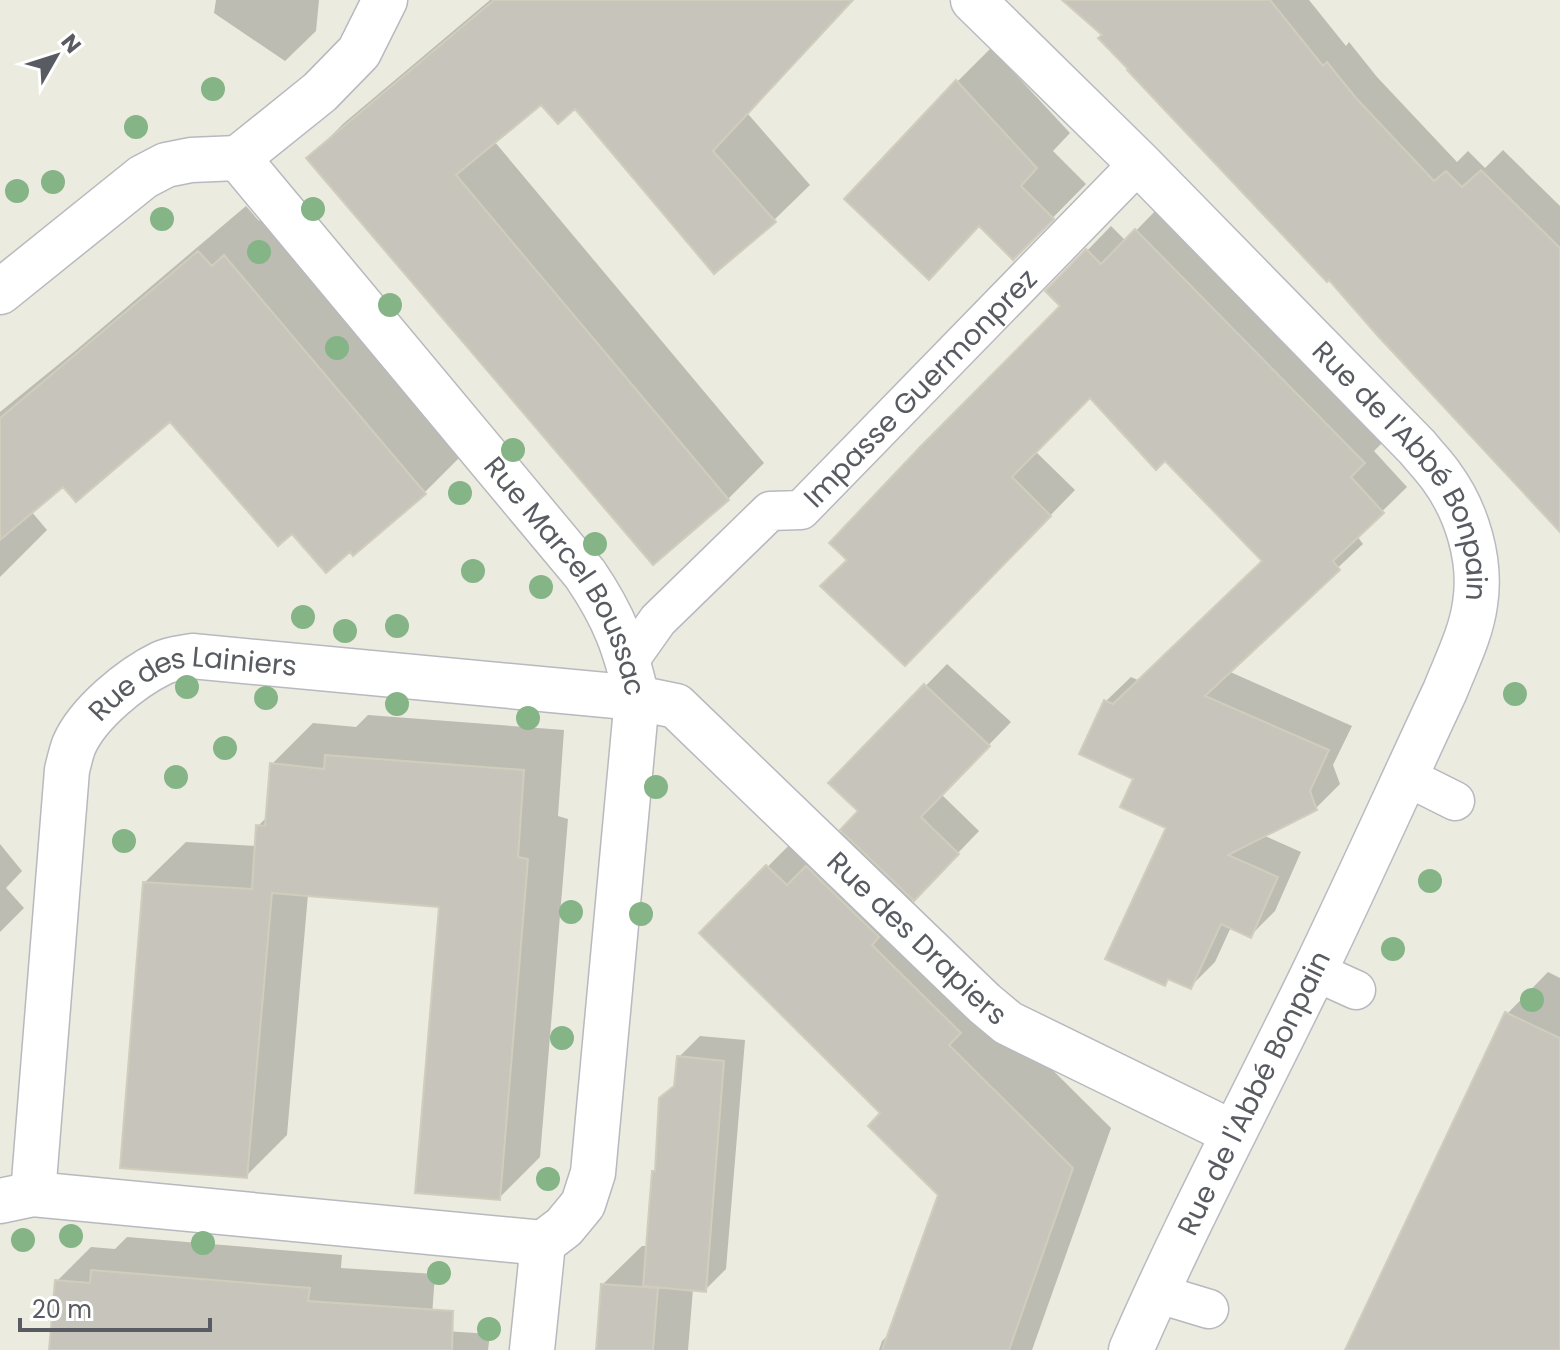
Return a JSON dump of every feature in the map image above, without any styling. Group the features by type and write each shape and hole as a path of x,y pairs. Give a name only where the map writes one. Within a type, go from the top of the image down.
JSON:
{"street":[{"path":"0,292 143,177 166,165 191,160 238,158 320,92 359,52 385,0"},
{"name":"Rue de l'Abbé Bonpain","path":"973,0 1139,163 1417,447 1442,476 1459,506 1472,543 1477,577 1475,606 1445,691 1131,1350"},
{"name":"Rue Marcel Boussac","path":"238,158 585,574 604,602 619,633 633,680 593,1173 583,1204 564,1227 543,1243"},
{"name":"Rue des Lainiers","path":"543,1243 17,1198 67,770 75,744 91,719 116,694 164,662 192,656 633,680"},
{"name":"Rue des Drapiers","path":"633,680 676,706 1008,1023 1233,1133"},
{"path":"532,1350 543,1243"}],"lane":[{"name":"Impasse Guermonprez","path":"633,680 658,620 770,511 801,510 1139,163"},
{"path":"1405,776 1455,801"},
{"path":"1314,971 1356,990"},
{"path":"1156,1293 1209,1309"}],"building":[{"path":"494,0 853,0 713,151 776,222 714,274 575,109 558,124 541,105 456,175 729,500 653,565 306,158"},
{"path":"1062,0 1270,0 1323,66 1327,62 1356,98 1434,181 1446,171 1462,187 1481,170 1560,248 1560,532 1329,280 1327,282 1127,70 1098,38 1102,35"},
{"path":"956,80 1037,168 1021,186 1054,219 1013,260 979,226 929,280 844,199"},
{"path":"1135,229 1365,463 1351,477 1384,513 1333,561 1340,570 1205,696 1329,750 1310,791 1317,810 1228,855 1278,877 1251,938 1221,924 1191,989 1168,979 1165,986 1105,959 1166,828 1120,807 1133,779 1079,754 1104,700 1113,704 1262,561 1165,461 1156,470 1090,398 1012,477 1051,516 905,666 820,586 847,560 829,543 1060,306 1045,291 1086,249 1101,264"},
{"path":"198,251 212,266 224,255 426,494 353,556 350,552 326,573 292,534 278,546 170,422 76,502 63,487 0,540 0,418"},
{"path":"924,684 990,746 921,817 959,854 914,901 840,830 858,811 828,783"},
{"path":"325,755 524,770 518,857 528,859 500,1200 415,1193 439,907 272,893 247,1178 120,1168 143,882 252,889 256,825 265,826 270,763 324,769"},
{"path":"766,865 787,885 806,866 879,937 872,945 961,1033 949,1045 1073,1168 1009,1350 882,1350 938,1195 868,1126 880,1113 699,933"},
{"path":"1505,1012 1560,1038 1560,1350 1345,1350"},
{"path":"677,1056 724,1061 706,1292 643,1286 659,1098 674,1086"},
{"path":"91,1270 310,1288 308,1301 453,1311 452,1350 49,1350 55,1280 90,1283"},
{"path":"601,1284 658,1288 653,1350 596,1350"}]}
